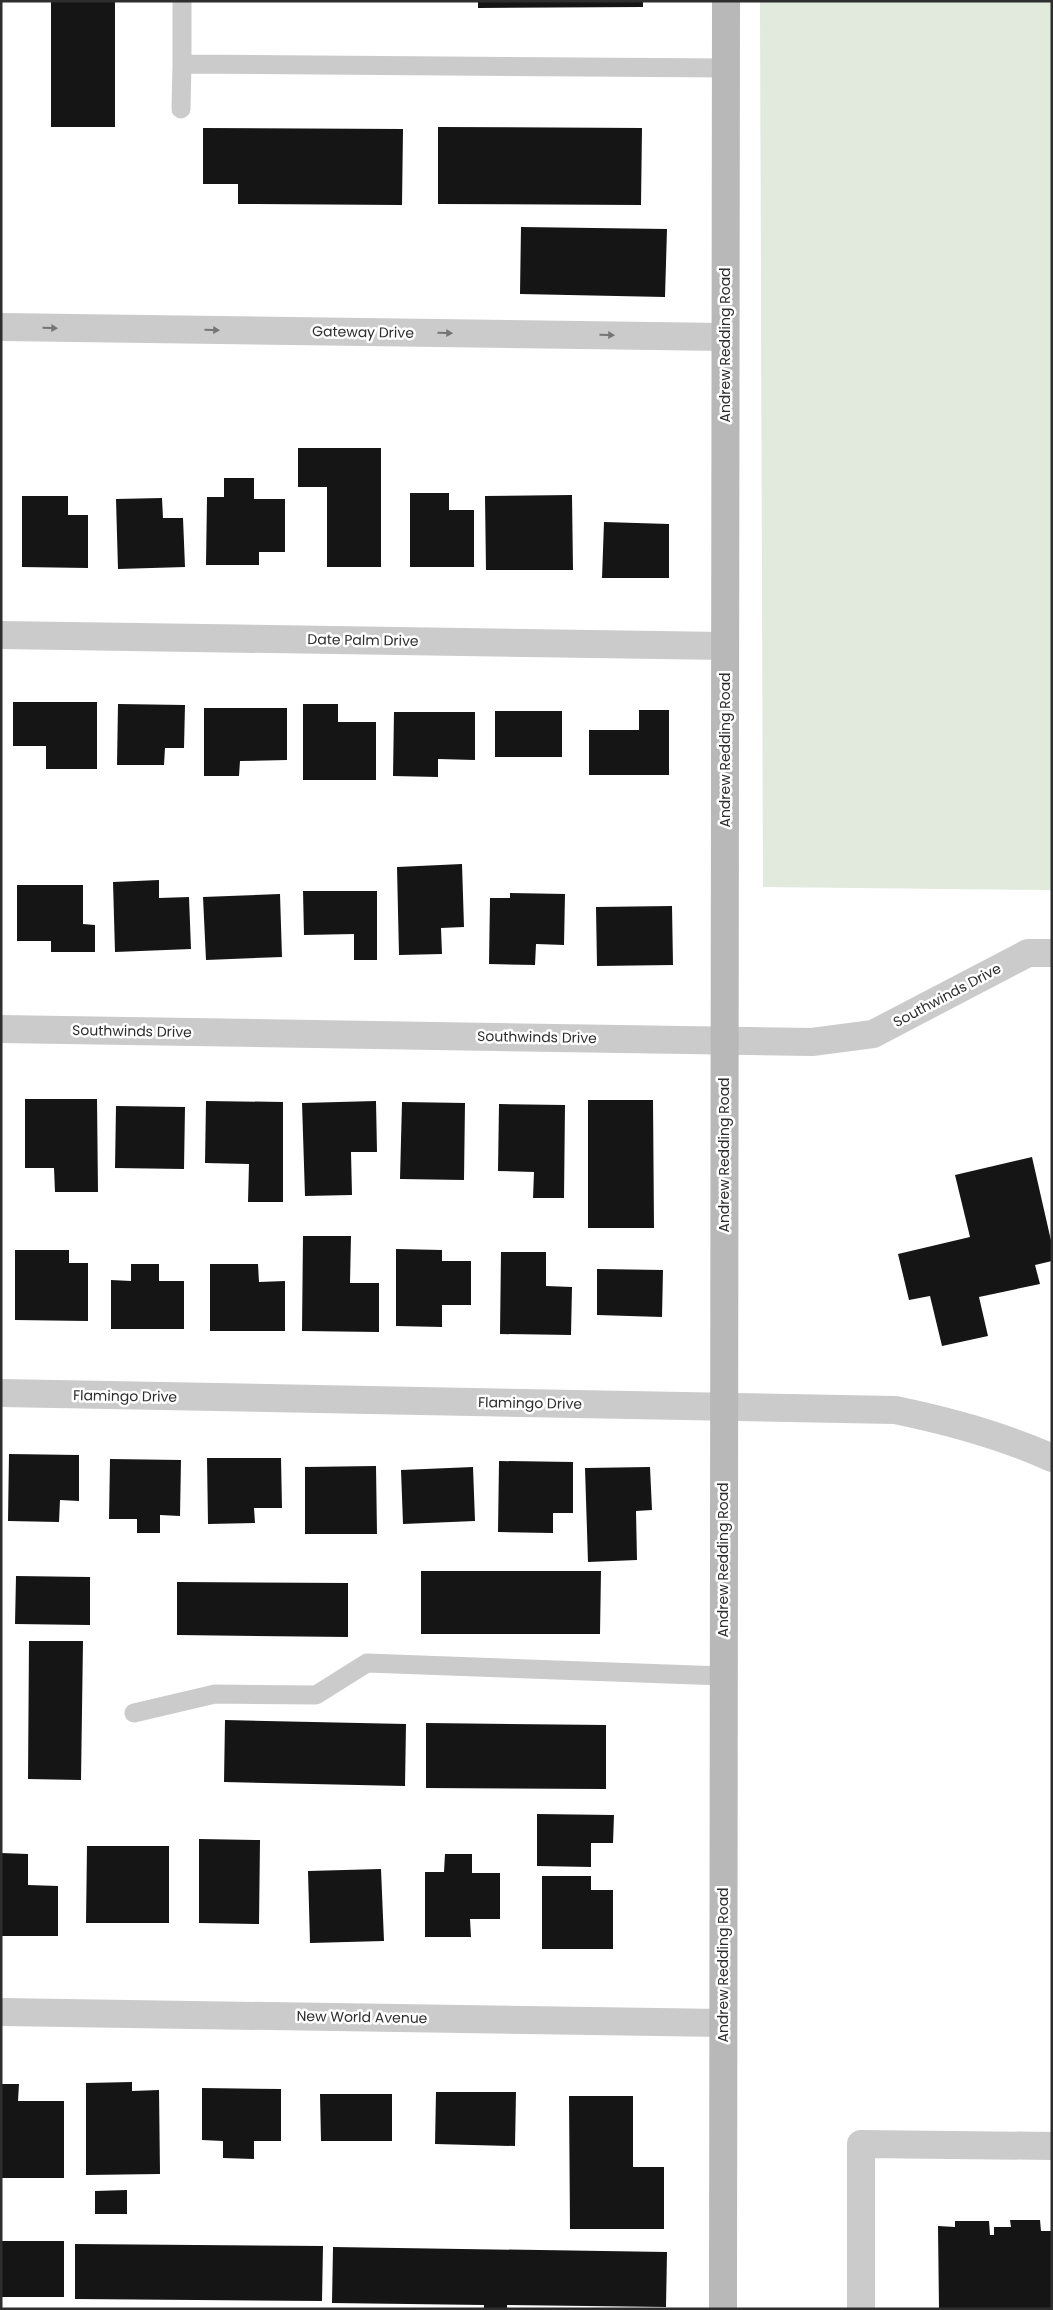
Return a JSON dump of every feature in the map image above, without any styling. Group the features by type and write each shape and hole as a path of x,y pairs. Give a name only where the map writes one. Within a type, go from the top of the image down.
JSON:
{"street":[{"name":"Andrew Redding Road","path":"723,2309 726,1"},
{"name":"Gateway Drive","path":"1,327 725,337"},
{"name":"Date Palm Drive","path":"1,634 726,646"},
{"name":"Southwinds Drive","path":"1,1028 812,1042 873,1034 1028,952 1052,953"},
{"name":"Flamingo Drive","path":"1,1393 895,1410 952,1421 1027,1446 1052,1458"},
{"name":"New World Avenue","path":"1,2012 723,2023"},
{"path":"861,2309 861,2144 1052,2146"}],"lane":[{"path":"181,109 182,1"},
{"path":"182,64 726,68"},
{"path":"134,1713 215,1694 316,1695 367,1663 723,1676"}],"shaded area":[{"path":"760,1 1052,1 1052,890 763,887"}],"building":[{"path":"51,1 115,1 115,127 51,127"},
{"path":"478,1 643,1 643,7 478,8"},
{"path":"438,127 642,128 641,205 438,204"},
{"path":"203,128 403,129 402,205 238,204 238,184 203,184"},
{"path":"521,227 667,229 665,297 520,294"},
{"path":"298,448 381,448 381,567 327,567 327,487 298,487"},
{"path":"224,478 254,478 254,499 285,499 285,552 259,552 259,565 206,565 207,497 224,497"},
{"path":"410,493 449,493 449,510 474,510 474,567 410,567"},
{"path":"572,495 573,570 486,570 485,496"},
{"path":"22,496 68,496 68,515 88,515 88,568 22,567"},
{"path":"162,498 163,518 183,518 185,567 118,569 116,499"},
{"path":"604,522 669,524 669,578 602,578"},
{"path":"13,702 97,702 97,769 46,769 46,746 13,746"},
{"path":"118,704 185,705 184,748 165,748 164,765 117,765"},
{"path":"303,704 338,704 338,722 376,722 376,780 303,780"},
{"path":"204,708 287,708 287,760 240,761 239,776 204,776"},
{"path":"639,710 669,710 669,775 589,775 589,730 639,730"},
{"path":"495,711 562,711 562,757 495,757"},
{"path":"394,712 475,712 475,760 438,759 438,777 393,776"},
{"path":"462,864 464,927 441,928 442,954 399,955 397,867"},
{"path":"159,880 159,898 189,897 191,949 115,952 113,882"},
{"path":"17,885 83,885 83,924 95,925 95,952 51,952 51,941 17,941"},
{"path":"303,891 377,891 377,960 354,960 354,934 304,935"},
{"path":"510,893 565,894 564,945 536,944 535,965 489,964 490,898 510,898"},
{"path":"280,894 282,957 206,960 203,897"},
{"path":"672,906 673,965 597,966 596,907"},
{"path":"25,1099 97,1099 98,1192 55,1192 54,1168 25,1168"},
{"path":"588,1100 653,1100 654,1228 588,1228"},
{"path":"206,1101 283,1102 283,1202 248,1202 249,1164 205,1163"},
{"path":"376,1101 377,1152 351,1152 352,1195 305,1196 302,1103"},
{"path":"402,1102 465,1103 464,1180 400,1179"},
{"path":"499,1104 565,1105 564,1198 533,1198 534,1172 498,1171"},
{"path":"116,1106 185,1107 184,1169 115,1168"},
{"path":"1032,1157 1052,1245 1052,1261 1035,1265 1040,1284 979,1297 988,1336 942,1346 930,1296 909,1300 898,1254 970,1237 955,1175"},
{"path":"303,1236 351,1236 350,1283 379,1283 379,1332 302,1331"},
{"path":"396,1249 442,1250 442,1261 471,1261 471,1305 442,1305 442,1327 396,1326"},
{"path":"15,1250 69,1250 69,1263 88,1263 88,1321 15,1320"},
{"path":"501,1252 546,1252 546,1286 572,1287 571,1335 500,1334"},
{"path":"131,1264 159,1264 159,1281 184,1281 184,1329 111,1329 111,1280 131,1281"},
{"path":"210,1264 258,1264 259,1282 285,1281 285,1331 210,1331"},
{"path":"597,1269 663,1270 662,1317 597,1315"},
{"path":"9,1454 79,1455 79,1501 60,1500 59,1522 8,1521"},
{"path":"207,1458 281,1458 282,1508 254,1508 255,1523 208,1524"},
{"path":"110,1459 181,1460 180,1516 160,1515 160,1533 137,1533 137,1519 109,1519"},
{"path":"499,1461 573,1462 573,1513 553,1513 553,1533 498,1532"},
{"path":"376,1466 377,1534 305,1534 305,1467"},
{"path":"473,1467 475,1521 403,1524 401,1470"},
{"path":"650,1467 652,1510 636,1511 637,1560 588,1562 585,1468"},
{"path":"421,1571 601,1571 600,1634 421,1634"},
{"path":"16,1576 90,1577 90,1625 15,1624"},
{"path":"177,1582 348,1583 348,1637 177,1635"},
{"path":"29,1641 83,1641 81,1780 28,1779"},
{"path":"225,1720 406,1724 405,1786 224,1782"},
{"path":"426,1723 606,1725 606,1789 426,1788"},
{"path":"537,1814 614,1815 613,1843 591,1843 591,1867 537,1866"},
{"path":"199,1839 260,1840 259,1924 199,1923"},
{"path":"87,1846 169,1846 169,1923 86,1923"},
{"path":"1,1853 28,1854 28,1885 58,1886 58,1936 1,1936"},
{"path":"445,1854 472,1854 472,1873 500,1873 500,1919 470,1919 471,1937 425,1937 425,1872 444,1872"},
{"path":"381,1869 384,1941 310,1943 308,1871"},
{"path":"542,1876 591,1876 591,1890 613,1890 613,1949 542,1949"},
{"path":"132,2082 132,2091 159,2090 160,2174 86,2175 86,2083"},
{"path":"1,2084 19,2084 18,2101 64,2101 64,2178 1,2178"},
{"path":"202,2088 281,2089 281,2141 254,2141 254,2159 223,2158 223,2141 202,2140"},
{"path":"436,2092 516,2092 515,2146 435,2144"},
{"path":"320,2094 392,2094 392,2141 321,2141"},
{"path":"569,2096 633,2096 633,2167 664,2167 664,2229 570,2229"},
{"path":"127,2190 127,2214 95,2214 95,2191"},
{"path":"1010,2220 1040,2220 1041,2231 1052,2231 1052,2309 939,2309 938,2226 955,2227 955,2221 989,2221 990,2235 994,2235 994,2227 1011,2227"},
{"path":"1,2241 64,2241 64,2297 1,2297"},
{"path":"75,2244 323,2246 322,2301 75,2299"},
{"path":"333,2247 667,2252 666,2307 507,2305 507,2309 484,2309 484,2305 332,2303"}]}
